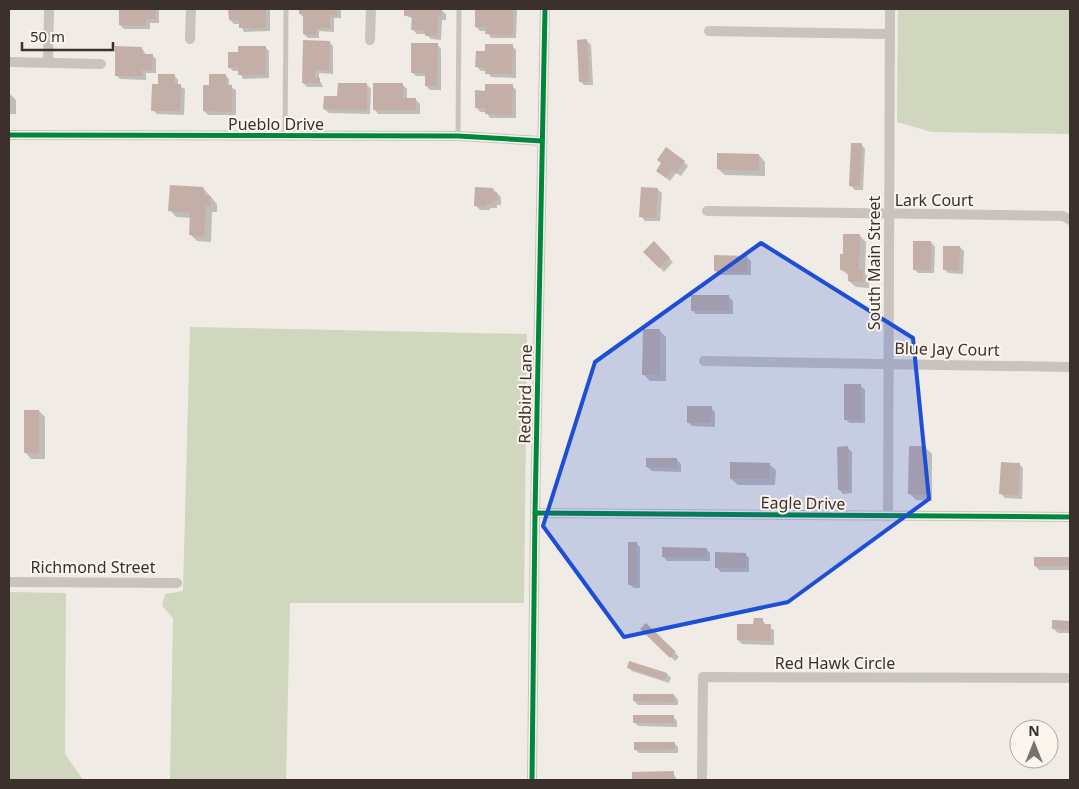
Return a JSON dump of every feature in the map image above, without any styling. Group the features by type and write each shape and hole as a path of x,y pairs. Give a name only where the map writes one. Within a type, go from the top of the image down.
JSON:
{"street":[{"path":"48,62 49,9"},
{"path":"190,39 191,9"},
{"path":"370,40 371,9"},
{"name":"Redbird Lane","path":"532,780 535,513 545,9"},
{"name":"South Main Street","path":"888,516 890,9"},
{"path":"709,30 890,34"},
{"path":"9,62 101,64"},
{"name":"Pueblo Drive","path":"9,135 458,136 542,141"},
{"name":"Lark Court","path":"707,210 888,215 1063,216 1070,220"},
{"name":"Blue Jay Court","path":"704,361 889,362 1070,367"},
{"name":"Eagle Drive","path":"535,513 1070,517"},
{"name":"Richmond Street","path":"9,582 177,583"},
{"name":"Red Hawk Circle","path":"702,780 703,677 1070,678"}],"lane":[{"path":"285,137 286,9"},
{"path":"458,136 459,9"}],"highlighted area":[{"path":"761,243 913,338 929,499 788,602 624,637 543,526 595,362"}],"green space":[{"path":"898,9 1070,9 1070,134 932,132 897,122"},
{"path":"190,327 527,334 524,603 290,603 286,780 170,780 173,618 162,606 165,594 183,591"},
{"path":"9,592 66,593 65,754 83,780 9,780"}],"building":[{"path":"119,9 156,9 155,19 146,19 146,26 119,25"},
{"path":"228,9 266,9 266,28 239,28 239,20 229,20"},
{"path":"299,9 337,9 337,15 330,15 330,28 316,28 316,35 303,34 303,14 299,14"},
{"path":"404,9 442,9 442,16 438,16 437,36 425,36 425,30 411,30 412,16 404,16"},
{"path":"513,9 513,35 485,34 486,27 475,27 475,10"},
{"path":"587,39 589,81 579,82 577,40"},
{"path":"303,40 330,41 329,70 315,70 315,78 320,78 320,83 302,83"},
{"path":"411,43 438,43 437,86 425,86 425,73 411,73"},
{"path":"485,44 513,44 512,74 485,74 486,68 475,67 476,51 485,51"},
{"path":"115,46 142,47 142,54 153,54 152,70 142,70 142,76 115,76"},
{"path":"238,46 266,46 265,75 238,75 238,67 228,68 228,52 238,52"},
{"path":"158,74 175,74 174,84 181,84 180,111 151,111 152,84 158,84"},
{"path":"209,74 226,74 226,85 232,85 232,112 203,111 203,85 209,85"},
{"path":"338,83 367,83 367,110 323,109 324,96 337,96"},
{"path":"373,83 403,83 403,98 416,98 416,110 373,110"},
{"path":"485,84 513,84 512,115 485,114 485,108 475,108 475,90 485,91"},
{"path":"851,143 862,143 860,186 849,186"},
{"path":"666,147 685,161 676,173 671,170 666,178 656,171 661,163 657,160"},
{"path":"717,153 759,154 759,171 717,169"},
{"path":"170,185 203,187 205,196 211,196 211,206 206,206 204,236 189,235 190,213 168,211"},
{"path":"475,187 493,188 493,192 497,192 497,201 493,201 493,204 486,204 486,207 474,206"},
{"path":"641,187 658,188 656,218 639,217"},
{"path":"843,234 860,234 859,270 863,270 863,282 848,281 848,272 840,270 840,254 843,254"},
{"path":"654,241 670,258 659,268 643,252"},
{"path":"913,241 931,241 931,270 913,270"},
{"path":"943,246 960,246 959,270 943,270"},
{"path":"714,255 747,256 747,272 714,271"},
{"path":"691,295 729,295 729,311 691,311"},
{"path":"643,329 660,329 660,375 642,375"},
{"path":"844,384 861,384 862,420 844,420"},
{"path":"687,406 712,406 711,423 687,423"},
{"path":"24,410 39,410 39,453 24,453"},
{"path":"848,446 849,490 838,490 837,447"},
{"path":"909,446 926,446 926,495 908,494"},
{"path":"646,458 677,458 677,468 646,467"},
{"path":"730,462 770,463 769,479 730,479"},
{"path":"1001,462 1020,463 1018,495 999,494"},
{"path":"628,542 637,542 637,585 628,585"},
{"path":"662,547 707,548 706,558 662,557"},
{"path":"715,552 746,553 746,568 715,568"},
{"path":"1034,557 1070,557 1070,566 1034,566"},
{"path":"754,618 763,618 763,624 771,624 770,641 737,640 737,624 753,624"},
{"path":"1052,620 1070,621 1070,630 1052,629"},
{"path":"646,623 676,652 670,658 640,629"},
{"path":"629,661 667,673 665,680 627,668"},
{"path":"633,694 674,694 674,702 633,701"},
{"path":"633,715 674,715 674,723 633,723"},
{"path":"634,742 675,742 675,749 634,750"},
{"path":"674,771 674,779 632,779 632,772"}],"cycle path":[{"path":"532,780 535,513 545,9"},
{"path":"9,135 458,136 542,141"},
{"path":"535,513 1070,517"}]}
